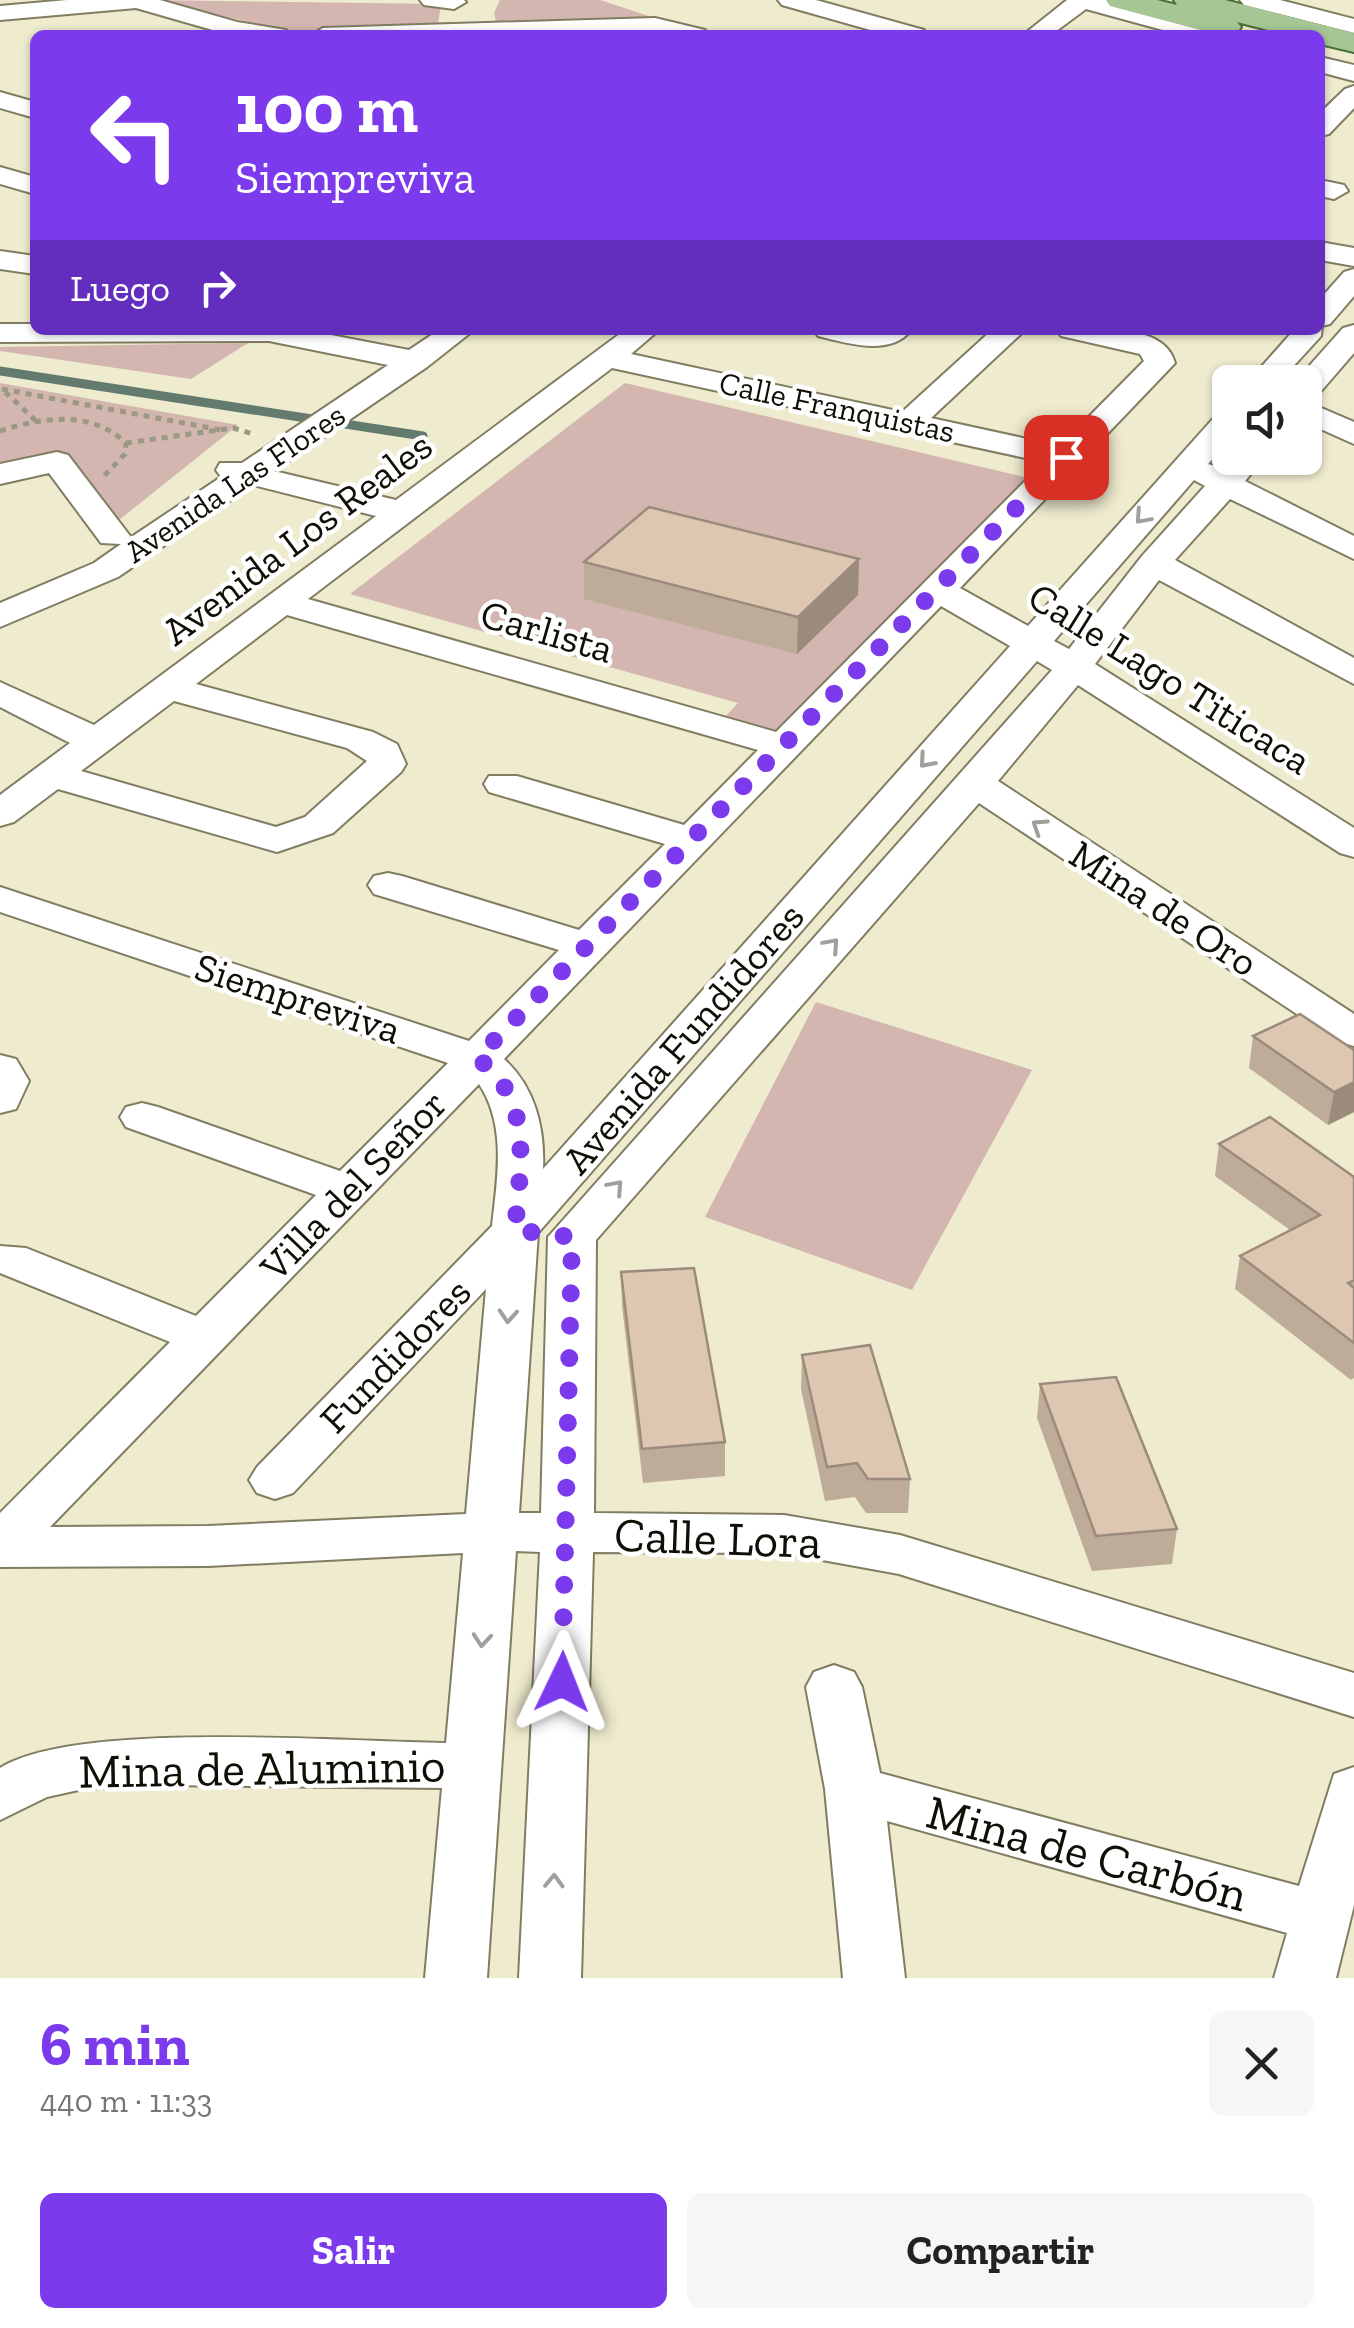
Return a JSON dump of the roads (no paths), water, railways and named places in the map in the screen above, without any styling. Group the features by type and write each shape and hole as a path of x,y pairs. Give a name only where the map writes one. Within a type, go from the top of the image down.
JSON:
{"main road":[{"path":"1121,0 1235,30"},
{"path":"1189,0 1304,30"},
{"path":"1325,35 1354,43"},
{"path":"1325,53 1354,61"}],"street":[{"path":"3,26 137,0 243,30"},
{"path":"790,0 889,30"},
{"path":"1044,29 1082,0 1191,30"},
{"path":"1252,0 1354,26"},
{"path":"446,30 448,1"},
{"path":"458,30 483,24 670,26 682,30"},
{"path":"1325,65 1354,73"},
{"path":"1325,123 1354,94"},
{"path":"0,100 30,109"},
{"path":"0,175 30,184"},
{"path":"1325,252 1354,258"},
{"path":"0,260 30,264"},
{"path":"1325,316 1354,278"},
{"path":"1322,371 1354,334 1325,324"},
{"path":"0,332 30,332"},
{"path":"285,335 382,353"},
{"name":"Avenida Las Flores","path":"0,616 106,570 231,470 260,436 382,353 446,335"},
{"name":"Avenida Los Reales","path":"0,814 637,335"},
{"path":"908,422 1004,335"},
{"name":"Villa del Señor","path":"8,1526 205,1338 1156,369 1157,351 1092,335"},
{"path":"1278,365 1305,335"},
{"name":"Avenida Las Flores","path":"0,594 70,564 231,470 417,346"},
{"name":"Calle Franquistas","path":"607,358 1066,457"},
{"path":"1322,418 1354,434"},
{"path":"0,474 57,462 113,536"},
{"path":"231,470 402,512"},
{"name":"Avenida Fundidores","path":"515,1230 1030,642 1213,475"},
{"name":"Avenida Fundidores","path":"550,1978 567,1534 572,1237 975,784 1074,667 1216,475"},
{"path":"1232,475 1354,549"},
{"path":"1154,563 1354,672"},
{"name":"Calle Lago Titicaca","path":"938,590 1074,667 1354,845"},
{"name":"Carlista","path":"284,603 785,746"},
{"path":"52,775 263,840 290,838 318,825 381,773 388,758 360,740 168,688"},
{"path":"0,693 96,741"},
{"path":"503,784 692,840"},
{"name":"Mina de Oro","path":"975,784 1354,1034"},
{"path":"388,885 588,946"},
{"name":"Siempreviva","path":"0,899 477,1058"},
{"path":"456,1978 522,1142 518,1116 496,1072 477,1058"},
{"path":"0,1068 7,1081 0,1099"},
{"path":"142,1117 347,1190"},
{"path":"515,1230 572,1237"},
{"name":"Fundidores","path":"275,1480 515,1230"},
{"path":"9,1259 205,1338"},
{"name":"Calle Lora","path":"8,1526 208,1546 492,1532 784,1534 840,1541 900,1555 1354,1695"},
{"path":"834,1687 854,1788 874,1978"},
{"name":"Mina de Aluminio","path":"0,1797 32,1778 100,1765 470,1766"},
{"name":"Mina de Carbón","path":"854,1788 1320,1917"},
{"path":"1305,1978 1354,1790"}],"waterway":[{"path":"0,371 423,436"}]}
